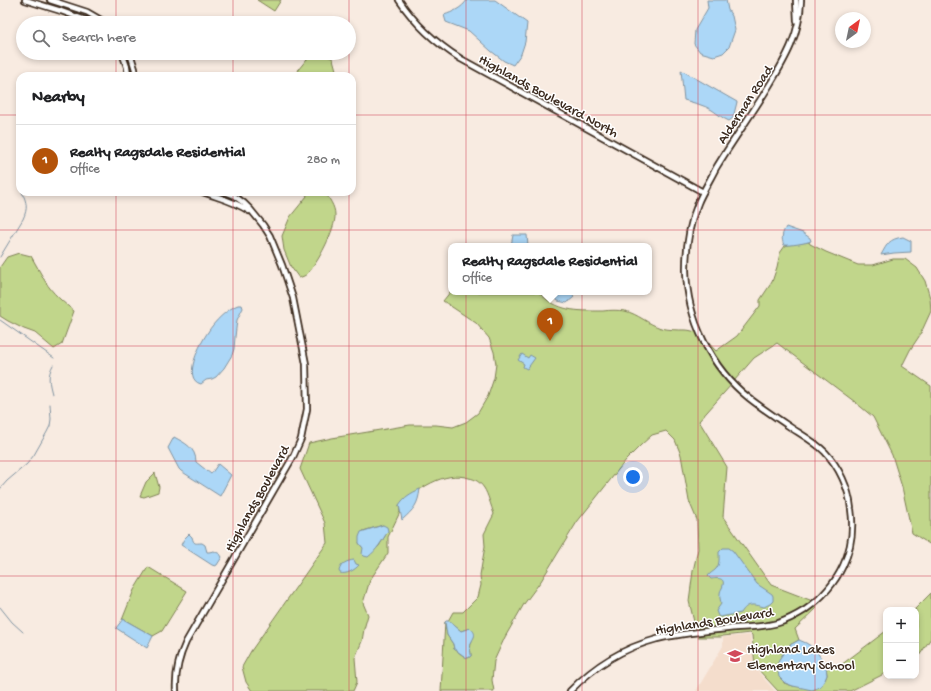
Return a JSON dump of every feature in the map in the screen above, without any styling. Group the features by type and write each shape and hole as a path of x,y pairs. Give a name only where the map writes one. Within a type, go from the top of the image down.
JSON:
{"street":[{"path":"25,0 75,16"},
{"path":"50,0 87,12 94,16"},
{"name":"Highlands Boulevard North","path":"399,0 426,32 442,46 461,59 703,192"},
{"name":"Alderman Road","path":"796,0 797,25"},
{"name":"Alderman Road","path":"703,192 790,50 801,13 801,0"},
{"path":"124,60 128,72"},
{"path":"133,60 134,72"},
{"name":"Highlands Boulevard","path":"570,691 584,677 603,663 628,649 645,643 671,636 764,626 789,618 808,607 824,594 839,575 848,552 852,523 851,508 846,488 834,464 818,446 755,403 725,375 712,356 697,324 692,310 688,290 686,261 690,229 694,212 703,192"},
{"name":"Highlands Boulevard","path":"216,196 229,200 245,208 256,217"},
{"name":"Highlands Boulevard","path":"176,691 177,668 186,642 293,457 301,439 307,409 306,364 293,298 282,265 270,236 264,226 250,209 233,196"}],"shaded area":[{"name":"Highland Lakes Elementary School","path":"750,635 754,667 775,691 696,691 723,646 723,637"}],"green space":[{"path":"257,0 281,0 274,11"},
{"path":"306,60 333,60 336,70 328,72 299,72 298,70"},
{"path":"307,196 327,196 335,212 332,228 321,255 307,274 299,278 291,267 284,250 282,236 290,217"},
{"path":"809,242 810,244 826,252 858,265 873,265 893,259 905,259 917,268 925,281 930,298 931,311 920,335 902,366 931,386 931,545 912,533 902,487 892,455 873,417 777,343 754,358 734,381 718,361 704,338 716,351 737,336 760,306 760,300 772,282 780,253 785,246"},
{"path":"19,253 31,256 51,290 74,311 62,344 54,349 35,333 24,329 0,316 0,267 7,257"},
{"path":"448,295 541,295 545,299 560,307 568,309 584,311 625,311 661,328 698,332 712,360 731,385 699,421 727,467 723,517 771,585 812,602 800,610 779,620 756,625 696,630 689,601 698,549 697,520 689,501 681,455 675,440 666,431 652,435 626,460 577,522 541,581 524,604 505,637 494,661 492,680 494,691 441,691 445,622 447,635 453,644 454,649 463,656 468,658 471,656 470,650 474,636 470,628 461,631 448,621 453,612 463,612 478,597 481,585 480,575 485,546 484,534 494,514 487,493 481,484 473,479 459,476 440,479 431,483 414,493 399,505 400,512 388,537 388,553 370,580 363,603 368,615 362,641 355,658 357,682 353,691 252,691 246,682 242,667 251,651 327,543 325,523 300,469 309,443 410,425 436,425 453,427 466,422 478,413 488,396 494,378 496,364 489,338 476,323 443,301","holes":["383,525 388,531 377,548 363,548 359,543 363,531"]},
{"path":"155,473 159,487 158,492 144,497 140,496 146,482"},
{"path":"148,567 187,591 162,631 153,636 123,619 122,620 134,590"},
{"path":"931,593 931,638 919,656 919,607 917,607"},
{"path":"815,605 817,608 795,629 799,640 788,646 777,665 784,683 793,686 825,680 827,675 826,668 841,665 883,633 883,674 850,691 778,691 755,666 752,635 750,633 721,637 698,637 697,635 764,628"}],"water":[{"path":"467,0 495,0 527,23 525,42 521,54 513,65 504,61 491,51 469,31 446,22 444,15 451,13 463,5"},
{"path":"707,0 726,0 735,30 729,47 723,53 714,56 700,52 694,44 695,30 708,8"},
{"path":"681,70 737,102 733,118 729,121 709,108 684,100"},
{"path":"786,227 803,233 810,238 811,241 806,243 784,245 782,236"},
{"path":"513,235 527,235 528,243 512,243"},
{"path":"903,237 911,241 911,252 881,255 891,241"},
{"path":"553,295 572,295 574,297 567,303 558,301"},
{"path":"238,305 242,305 243,308 237,320 232,355 216,377 206,380 201,384 195,381 193,375 194,360 205,337 221,316"},
{"path":"522,354 528,358 530,355 535,358 527,369 523,367 524,364 518,360"},
{"path":"174,437 189,446 196,457 196,462 211,474 218,464 231,475 220,496 179,469 168,448"},
{"path":"420,489 415,506 402,520 399,505 408,496"},
{"path":"383,525 387,527 388,531 384,538 368,557 364,556 362,554 363,548 359,543 361,532"},
{"path":"189,534 194,542 205,545 207,552 214,551 220,554 222,557 217,565 212,565 181,545"},
{"path":"723,548 729,548 733,551 757,584 772,594 773,601 770,604 764,607 751,605 746,607 741,613 720,617 718,616 716,611 721,604 720,591 723,582 721,579 711,579 708,576 716,569 719,561 719,552"},
{"path":"354,560 356,564 359,565 357,567 348,573 340,573 340,568 343,564"},
{"path":"123,619 153,636 147,648 116,628"},
{"path":"446,621 449,621 461,631 470,628 473,630 474,637 470,646 471,656 468,658 454,649 453,644 447,635"},
{"path":"799,640 814,648 826,665 827,675 825,680 820,687 812,690 785,683 779,677 777,665 780,658 788,646"}],"waterway":[{"path":"0,257 25,215 26,206 24,196"},
{"path":"0,320 54,358"},
{"path":"52,394 49,379 53,365"},
{"path":"0,489 27,464 34,455 50,426 50,404"},
{"path":"0,607 12,622 23,632"}],"place":[{"name":"Realty Ragsdale Residential","path":"550,341"},
{"name":"Highland Lakes Elementary School","path":"735,656"}]}
